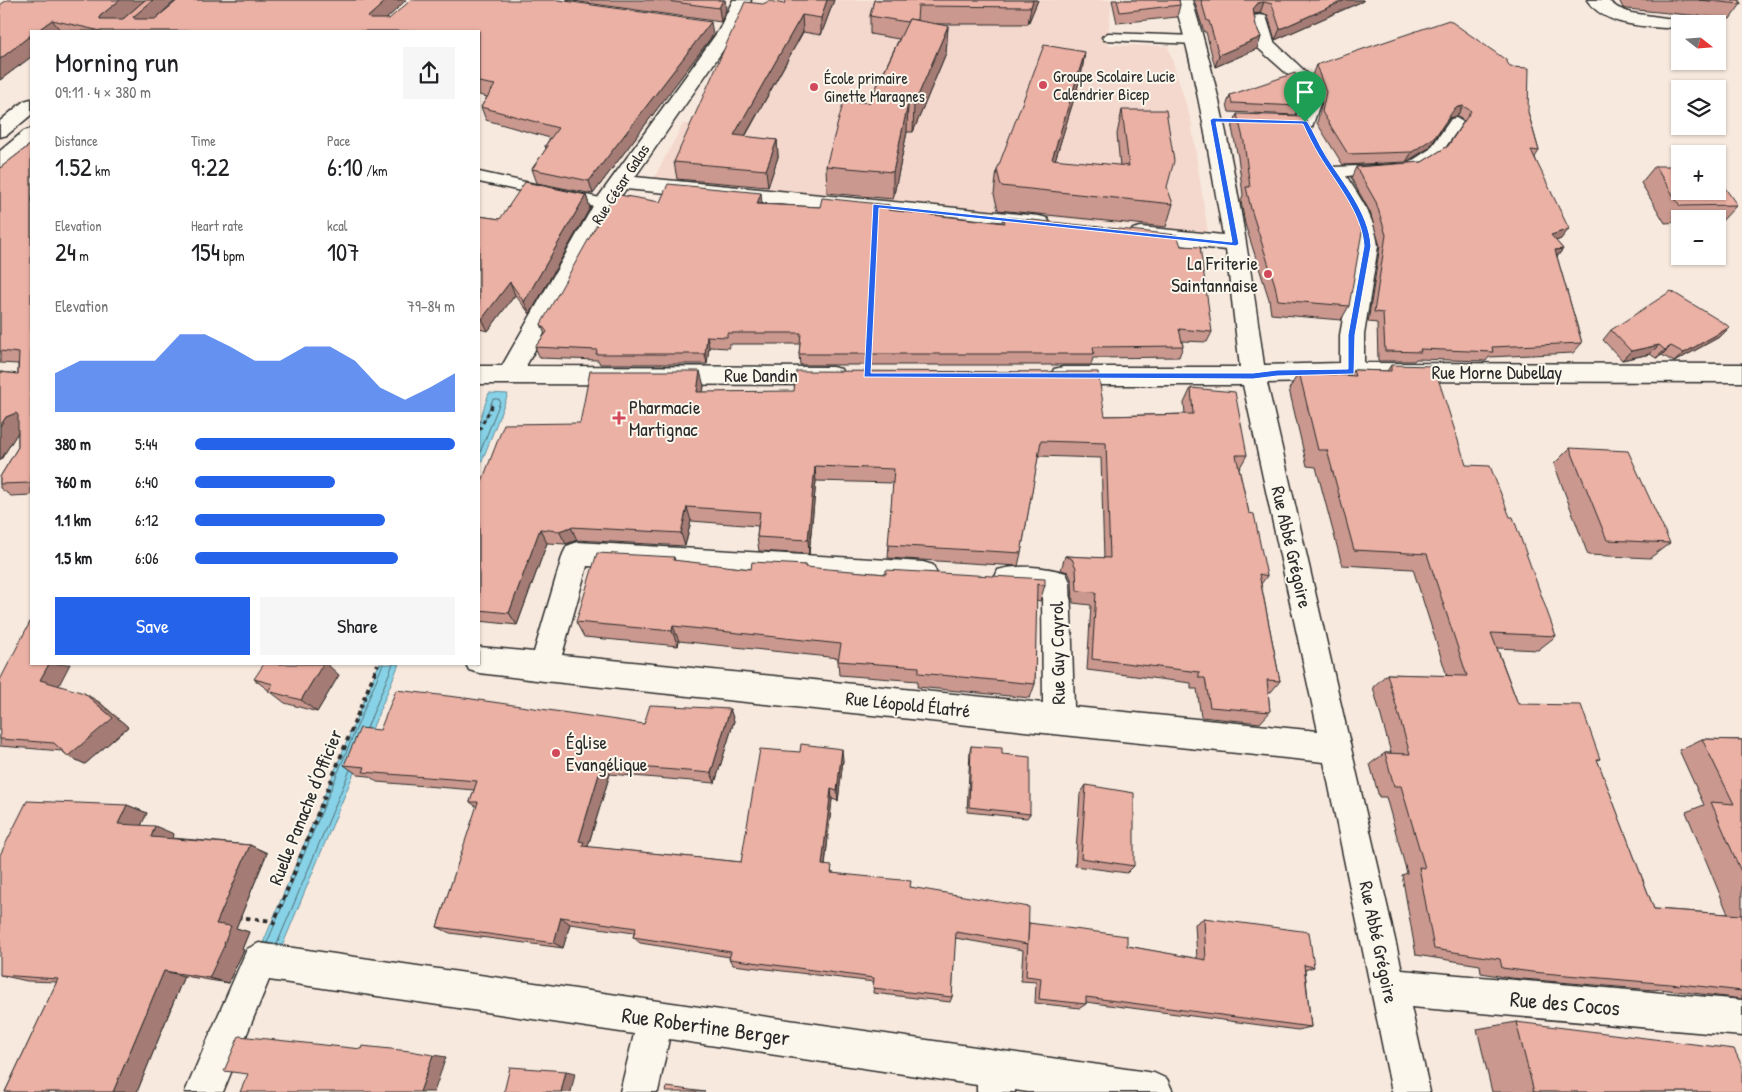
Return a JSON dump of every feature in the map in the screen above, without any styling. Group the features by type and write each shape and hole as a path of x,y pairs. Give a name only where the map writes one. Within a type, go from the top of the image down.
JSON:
{"street":[{"name":"Rue Abbé Grégoire","path":"1183,0 1222,120 1253,376 1338,748 1411,1092"},
{"path":"1596,0 1611,13 1666,23"},
{"name":"Rue César Galas","path":"509,375 605,204 732,16"},
{"path":"1260,20 1265,44 1302,77 1310,103 1306,134 1352,201 1367,234 1367,246 1352,335 1352,372"},
{"path":"0,131 30,106"},
{"path":"0,162 30,136"},
{"path":"620,182 1059,225"},
{"path":"1118,232 1236,244"},
{"name":"Rue Dandin","path":"480,375 867,366"},
{"name":"Rue Morne Dubellay","path":"1253,376 1277,373 1352,372 1742,373"},
{"path":"1046,376 1253,376"},
{"path":"544,667 578,554 946,575"},
{"name":"Rue Guy Cayrol","path":"986,578 1056,582 1059,720"},
{"name":"Rue Léopold Élatré","path":"480,660 1338,748"},
{"path":"204,1092 259,961"},
{"name":"Rue Robertine Berger","path":"259,961 655,1019 996,1080 1154,1092"},
{"name":"Rue des Cocos","path":"1389,987 1742,1018"},
{"path":"639,1092 655,1019"}],"lane":[{"path":"1108,37 1195,40"},
{"path":"1333,172 1410,168 1434,152 1456,122"},
{"path":"480,177 605,204"}],"path":[{"name":"Ruelle Panache d'Officier","path":"259,961 378,665"},
{"path":"236,916 274,921"}],"shaded area":[{"name":"Groupe Scolaire Lucie Calendrier Bicep","path":"775,0 1112,0 1107,45 1168,46 1191,120 1208,233 654,178 683,124 699,124"}],"water":[{"path":"489,393 508,394 480,466 480,419"},
{"path":"379,665 399,665 252,1019 201,1092"}],"building":[{"path":"7,0 120,0 100,16 100,19 123,19 145,0 153,0 133,17 135,19 155,19 178,0 387,0 368,17 370,19 389,19 411,0 558,0 711,22 589,181 532,169 558,128 481,107 495,85 480,82 480,30 97,30 52,20 38,30 30,30 30,36 0,59 0,5"},
{"path":"659,0 723,0 719,8"},
{"path":"786,0 827,0 821,18 802,15 734,135 777,140 766,170 674,162 745,2 763,4 769,1 784,4"},
{"path":"874,0 1033,0 1031,7 918,6 917,20 909,19 907,22 870,16"},
{"path":"1117,0 1179,0 1180,5 1120,12"},
{"path":"1201,0 1345,0 1280,29 1272,4 1258,3 1253,9 1256,26 1261,37 1219,55"},
{"path":"1699,0 1739,0 1741,4"},
{"path":"909,19 948,26 914,105 908,104 893,172 826,166 844,100 869,103"},
{"path":"1449,20 1506,60 1510,67 1529,68 1528,112 1539,151 1531,150 1569,229 1551,235 1563,249 1555,250 1582,343 1492,347 1493,352 1420,349 1421,352 1385,351 1383,313 1374,312 1386,235 1376,202 1356,167 1422,162 1448,146 1471,111 1463,106 1455,108 1435,137 1412,152 1348,154 1322,112 1326,92 1316,65"},
{"path":"1044,45 1085,52 1052,159 1129,166 1122,110 1166,110 1174,161 1167,187 1173,204 1001,186 997,170"},
{"path":"1295,73 1300,83 1299,106 1232,103 1230,95"},
{"path":"1237,114 1303,116 1353,201 1362,232 1349,306 1278,300 1246,187 1250,187 1244,142"},
{"path":"30,145 30,483 0,484 0,477 18,447 18,415 16,413 6,417 0,426 0,372 18,374 19,353 0,351 0,168"},
{"path":"1655,166 1671,166 1671,192"},
{"path":"525,182 586,195 524,302 510,282 482,319 480,319 480,216 500,219"},
{"path":"668,184 761,193 757,204 820,207 822,198 889,205 888,210 1005,223 1003,217 1177,235 1181,246 1200,247 1212,332 1179,329 1183,346 1093,347 1094,354 799,354 801,333 727,333 727,337 707,336 705,354 596,354 597,350 535,347 547,332 541,324 614,194 660,202"},
{"path":"1726,189 1737,205 1680,206 1676,200 1726,200"},
{"path":"1671,291 1730,327 1684,353 1671,346 1665,350 1659,345 1631,351 1611,330"},
{"path":"1391,365 1434,366 1466,465 1490,466 1510,517 1513,517 1556,636 1491,633 1518,704 1581,705 1600,759 1597,759 1654,909 1742,915 1742,991 1502,968 1500,959 1434,949 1419,867 1425,868 1401,786 1394,786 1385,753 1410,754 1387,674 1467,676 1427,554 1354,550 1327,450 1318,450 1299,372 1355,376 1353,370 1391,371"},
{"path":"590,371 700,371 697,392 794,391 796,371 1098,372 1105,416 1193,414 1191,388 1235,392 1247,455 1236,455 1249,513 1254,514 1267,576 1259,574 1280,681 1267,680 1270,712 1210,707 1205,678 1199,678 1199,672 1092,659 1096,592 1077,591 1076,568 1072,559 1065,556 1110,558 1106,443 1041,441 1021,553 888,545 894,469 815,466 808,540 757,537 760,512 687,507 681,533 571,527 559,531 540,529 509,613 480,610 480,486 504,424 580,423"},
{"path":"1570,448 1628,451 1670,543 1607,540"},
{"path":"597,553 674,557 673,560 751,569 752,562 805,565 805,567 886,574 886,570 1045,579 1045,585 1037,584 1035,684 919,673 919,667 838,661 841,644 673,626 672,631 576,622"},
{"path":"30,622 30,665 48,665 40,680 84,693 113,718 68,756 54,743 0,739 0,680"},
{"path":"263,665 322,665 301,700 268,691 273,684 254,679"},
{"path":"396,690 644,724 650,705 730,709 711,773 602,764 579,841 584,842 582,846 741,862 760,749 800,752 801,744 842,749 837,791 831,789 822,865 832,866 831,873 911,881 910,887 1029,907 1028,944 956,932 952,997 873,988 874,978 729,959 731,952 633,937 636,928 561,917 554,943 437,927 478,802 470,802 477,781 363,772 365,767 344,765 360,728 380,730"},
{"path":"1702,739 1742,740 1742,874 1711,802 1734,804"},
{"path":"971,746 1002,748 1002,754 1030,757 1030,814 969,807"},
{"path":"1086,785 1134,793 1134,866 1081,858"},
{"path":"27,801 127,805 118,824 155,826 151,837 250,845 216,924 231,926 209,978 164,971 113,1092 5,1092 58,979 0,975 0,855"},
{"path":"1204,918 1309,932 1314,967 1304,965 1311,1027 1086,997 1086,1004 1039,999 1041,978 1026,976 1029,923 1127,936 1127,946 1206,960"},
{"path":"1516,1022 1734,1049 1742,1066 1742,1092 1534,1092"},
{"path":"239,1036 361,1049 362,1046 433,1055 420,1092 240,1092 248,1074 224,1071"},
{"path":"510,1067 566,1071 561,1092 504,1092"},
{"path":"667,1087 705,1092 666,1092"}],"place":[{"name":"Groupe Scolaire Lucie Calendrier Bicep","path":"1043,85"},
{"name":"École primaire Ginette Maragnes","path":"814,87"},
{"name":"La Friterie Saintannaise","path":"1268,274"},
{"name":"Pharmacie Martignac","path":"619,418"},
{"name":"Église Evangélique","path":"556,753"}],"route":[{"path":"1213,120 1305,122 1321,153 1352,201 1367,234 1367,246 1352,335 1352,372 1277,373 1253,376 867,376 876,206 1236,244 1213,120"}]}
